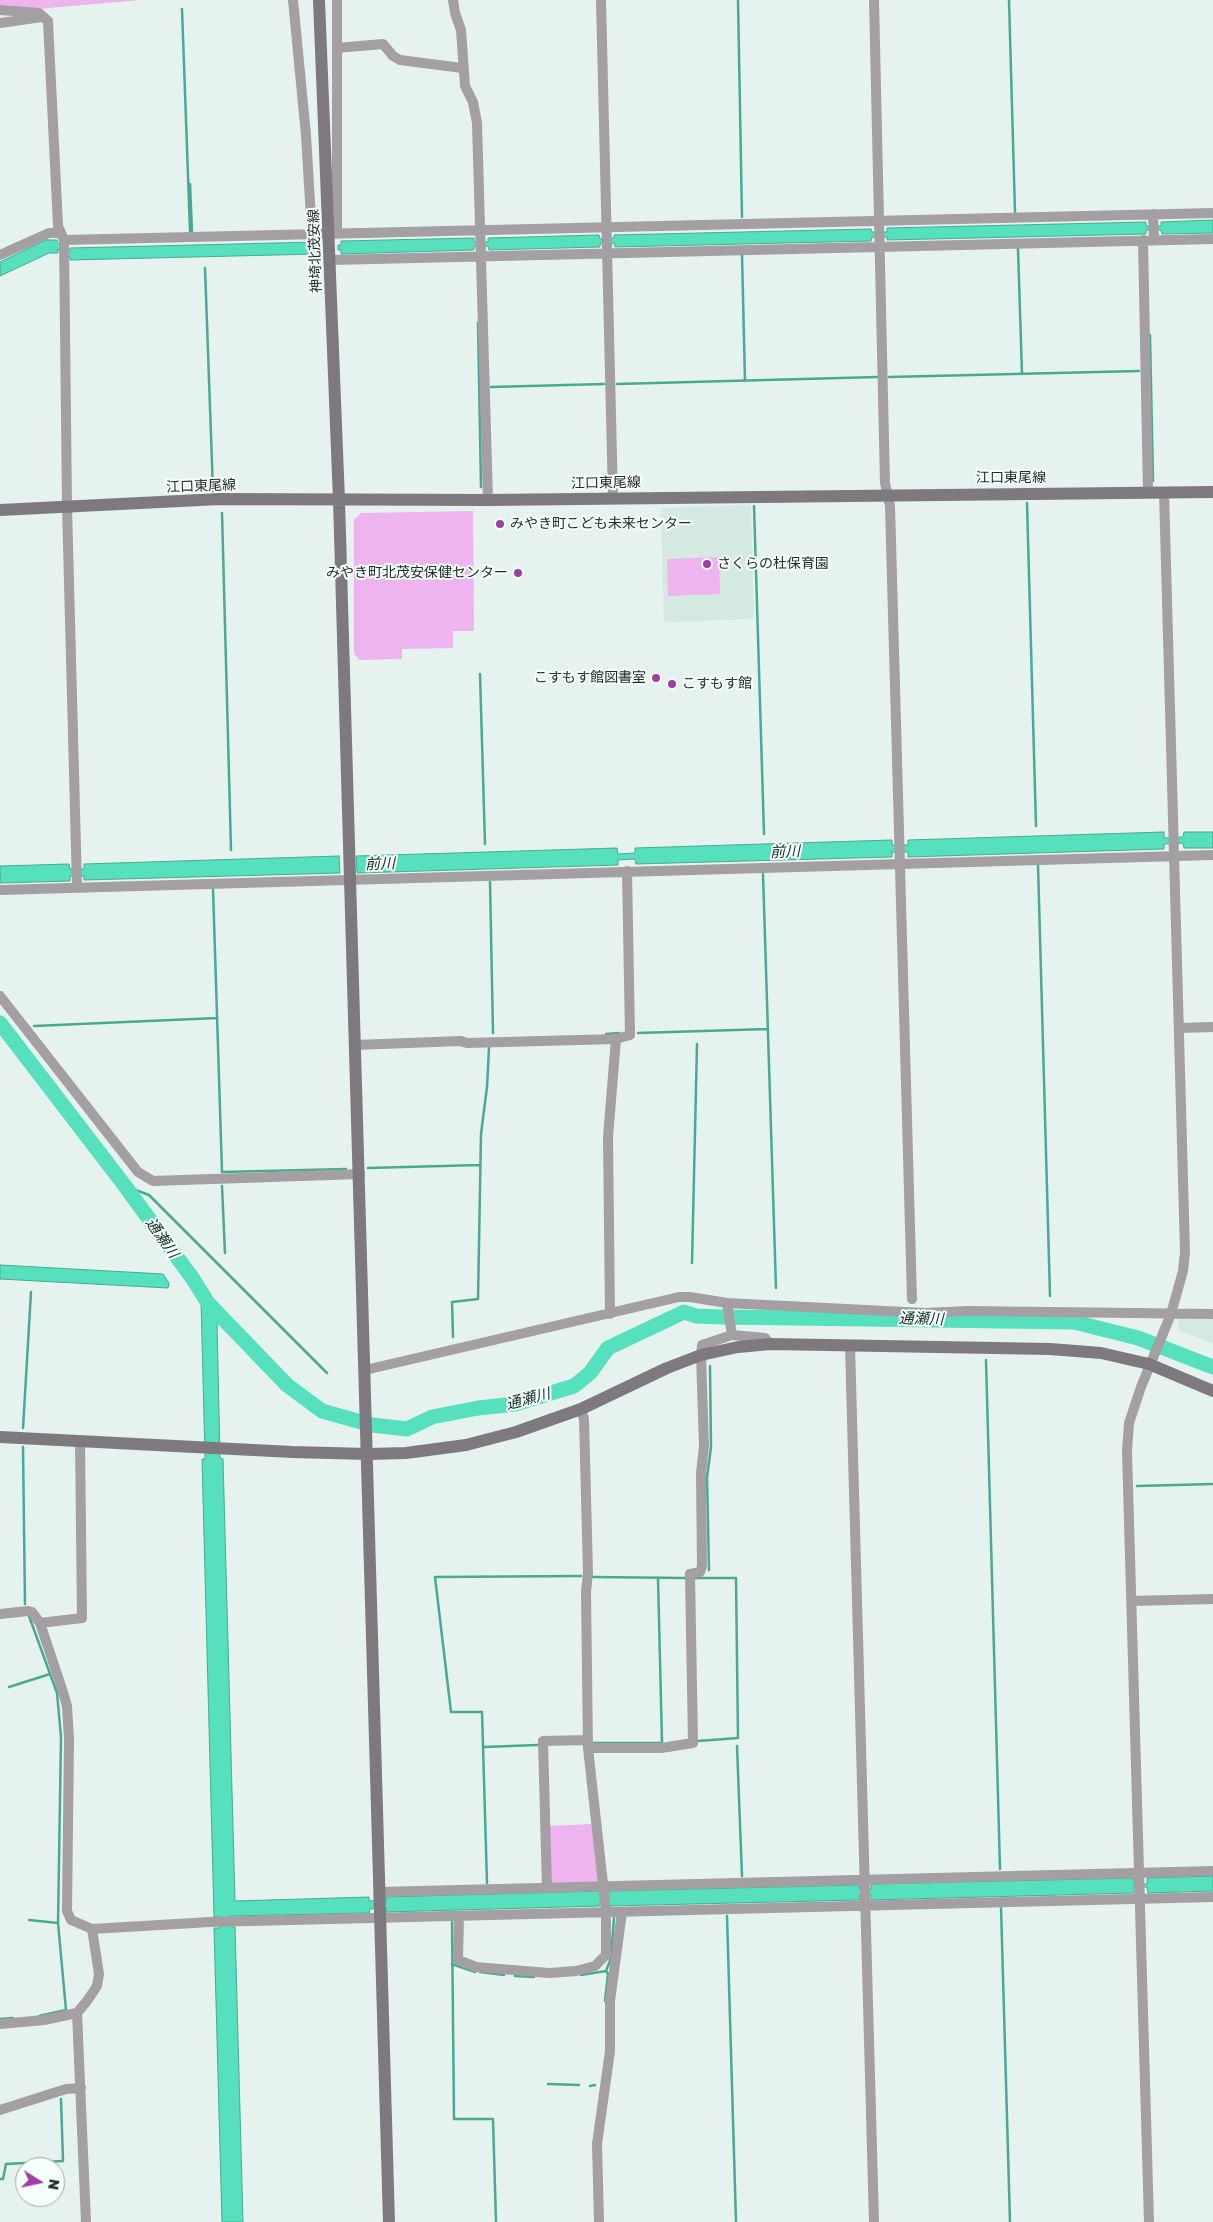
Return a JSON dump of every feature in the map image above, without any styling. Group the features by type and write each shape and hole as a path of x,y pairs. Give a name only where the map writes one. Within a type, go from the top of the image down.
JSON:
{"street":[{"path":"293,0 306,135 312,235"},
{"name":"神埼北茂安線","path":"318,0 333,234 331,260 349,879 360,1174 389,2222"},
{"path":"333,234 337,0"},
{"path":"453,0 461,30 462,68 465,86 473,102 477,123 488,500"},
{"path":"601,0 613,498"},
{"path":"874,0 887,494 891,516 912,1299"},
{"path":"0,10 39,13 48,20 63,244 67,506 77,883"},
{"path":"0,23 45,17"},
{"path":"337,48 383,44 393,56 400,60 462,68"},
{"path":"1148,492 1143,240 1153,228 1213,214"},
{"path":"0,254 49,233 63,244 333,234 482,243 1153,228 1213,239"},
{"path":"331,260 482,243 879,234 1143,240"},
{"path":"1148,2222 1128,1442 1130,1423 1151,1360 1171,1314 1183,1271 1185,1252 1164,492"},
{"name":"江口東尾線","path":"0,510 220,499 488,500 887,494 1213,492"},
{"path":"0,890 77,883 349,879 626,871 900,853 1174,845 1213,855"},
{"path":"355,1045 461,1041 468,1043 616,1039 630,1036 626,871"},
{"path":"0,996 138,1172 153,1181 360,1174"},
{"path":"1179,1028 1213,1027"},
{"path":"610,1314 608,1137 616,1039"},
{"path":"365,1370 679,1297 698,1298 727,1306 925,1314 968,1311 1213,1314"},
{"path":"727,1306 732,1334"},
{"path":"547,1888 542,1741 661,1748 693,1744 690,1574 700,1572 702,1566 701,1473 704,1446 702,1346 732,1334 765,1338 770,1344"},
{"path":"0,1437 225,1449 368,1454 406,1453 466,1445 516,1432 581,1409 667,1368 701,1355 738,1347 770,1344 1101,1353 1151,1360 1213,1391"},
{"path":"850,1345 874,2222"},
{"path":"459,1916 458,1960 476,1967 549,1973 595,1966 606,1955 604,1898 588,1744 586,1592 588,1573 584,1419 581,1409"},
{"path":"40,1624 82,1618 80,1441"},
{"path":"1132,1601 1213,1599"},
{"path":"0,1614 32,1612 40,1624 66,1706 69,1739 67,1911 71,1920 92,1929 380,1916 459,1916 604,1898 1139,1886 1213,1897"},
{"path":"379,1893 547,1888 604,1898 622,1912 865,1892 1139,1886 1213,1871"},
{"path":"599,2222 597,2144 610,2051 610,2001 622,1912"},
{"path":"0,2024 44,2020 77,2013 88,2001 97,1986 98,1974 92,1929"},
{"path":"77,2013 86,2222"},
{"path":"0,2110 66,2089 81,2088"}],"shaded area":[{"path":"0,0 141,0 26,10 0,7"},
{"name":"さくらの杜保育園","path":"751,505 754,619 664,622 661,508"},
{"path":"473,511 474,631 453,631 453,648 402,649 402,659 359,660 354,653 354,520 361,513"},
{"path":"719,557 720,594 668,596 667,559"},
{"path":"1181,1316 1213,1316 1213,1344 1179,1330 1178,1321"},
{"path":"592,1824 598,1880 596,1883 550,1884 548,1826"}],"water":[{"path":"1213,220 1213,233 1162,234 1161,230 1146,230 1146,234 887,240 887,237 872,237 871,241 615,247 614,243 600,244 600,247 489,250 488,246 474,246 474,250 341,254 341,250 338,250 338,245 341,245 341,241 474,238 474,242 488,242 488,238 599,235 600,239 614,238 614,235 871,229 872,232 887,232 887,228 1146,222 1146,226 1161,226 1161,222"},
{"path":"46,240 57,240 68,251 70,251 70,248 316,242 316,254 70,260 70,257 58,249 58,253 49,253 0,276 0,262"},
{"name":"前川","path":"1164,832 1164,838 1183,837 1184,832 1213,832 1213,848 1184,848 1183,843 1164,844 1164,849 908,857 908,852 892,852 892,857 636,864 635,859 618,860 618,865 357,873 356,856 617,848 618,854 635,853 635,848 892,840 892,845 908,845 908,840"},
{"path":"339,856 340,873 84,880 84,876 70,876 70,881 0,883 0,866 69,864 70,869 84,869 84,864"},
{"path":"0,1265 163,1274 169,1283 168,1288 0,1279"},
{"path":"201,1300 217,1321 220,1458 223,1459 235,1901 369,1897 369,1901 386,1900 386,1897 599,1891 609,1895 609,1891 859,1885 860,1890 871,1889 871,1884 1134,1878 1134,1884 1147,1884 1147,1878 1213,1876 1213,1891 1148,1893 1147,1887 1134,1887 1134,1893 871,1900 871,1894 860,1895 860,1900 610,1906 600,1902 600,1906 386,1912 386,1908 370,1909 369,1913 230,1916 231,1927 235,1927 243,2222 222,2222 214,1928 220,1928 220,1917 214,1917 202,1459 205,1459 205,1457"}],"waterway":[{"path":"738,0 742,217"},
{"path":"1009,0 1015,212"},
{"path":"182,9 190,231"},
{"path":"190,184 192,232"},
{"path":"1018,249 1022,374"},
{"path":"742,255 745,381"},
{"path":"205,268 213,491"},
{"path":"478,323 481,487"},
{"path":"1150,335 1153,481"},
{"path":"889,377 1139,371"},
{"path":"617,384 877,377"},
{"path":"491,387 604,384"},
{"path":"1027,503 1036,826"},
{"path":"754,506 764,834"},
{"path":"222,513 231,850"},
{"path":"480,674 485,844"},
{"path":"1038,865 1050,1296"},
{"path":"763,874 776,1288"},
{"path":"490,882 493,1033"},
{"path":"213,889 222,1172 346,1169"},
{"path":"34,1026 217,1018"},
{"name":"通瀬川","path":"0,1023 125,1186 193,1279 208,1303 287,1385 322,1411 372,1425 407,1429 432,1417 478,1408 515,1404 574,1386 590,1373 608,1348 684,1312 696,1316 723,1317 1074,1322 1138,1338 1213,1367"},
{"path":"638,1033 768,1029"},
{"path":"606,1034 619,1033"},
{"path":"692,1263 697,1044"},
{"path":"453,1337 452,1302 478,1299 481,1134 487,1087 489,1048"},
{"path":"368,1168 480,1165"},
{"path":"125,1186 149,1195 327,1373"},
{"path":"222,1186 225,1253"},
{"path":"23,1428 31,1292"},
{"name":"通瀬川","path":"208,1303 208,1313"},
{"path":"986,1360 1000,1869"},
{"path":"709,1570 707,1477 711,1447 710,1366"},
{"path":"23,1447 25,1604"},
{"path":"1137,1486 1213,1484"},
{"path":"487,1883 482,1712 451,1712 435,1577 581,1576"},
{"path":"593,1577 685,1578"},
{"path":"658,1578 662,1743"},
{"path":"695,1578 736,1578 738,1738 698,1741"},
{"path":"29,1616 57,1693 61,1737 58,1923 66,2010 39,2016"},
{"path":"9,1687 50,1674"},
{"path":"593,1743 662,1743"},
{"path":"483,1747 538,1745"},
{"path":"737,1746 742,1876"},
{"path":"1001,1907 1010,2222"},
{"path":"727,1916 736,2222"},
{"path":"581,1975 606,1971 611,1958 614,1918"},
{"path":"29,1920 58,1923"},
{"path":"452,1922 454,2119 493,2119 496,2222"},
{"path":"452,1964 475,1972"},
{"path":"605,2001 608,1974 606,1971"},
{"path":"480,1972 504,1975"},
{"path":"515,1976 534,1977"},
{"path":"0,2019 13,2018"},
{"path":"548,2084 579,2085"},
{"path":"590,2086 595,2085"},
{"path":"0,2179 3,2179 6,2164 63,2161 61,2099"}],"place":[{"name":"みやき町こども未来センター","path":"500,524"},
{"name":"さくらの杜保育園","path":"707,564"},
{"name":"みやき町北茂安保健センター","path":"518,573"},
{"name":"こすもす館図書室","path":"656,678"},
{"name":"こすもす館","path":"672,684"}]}
